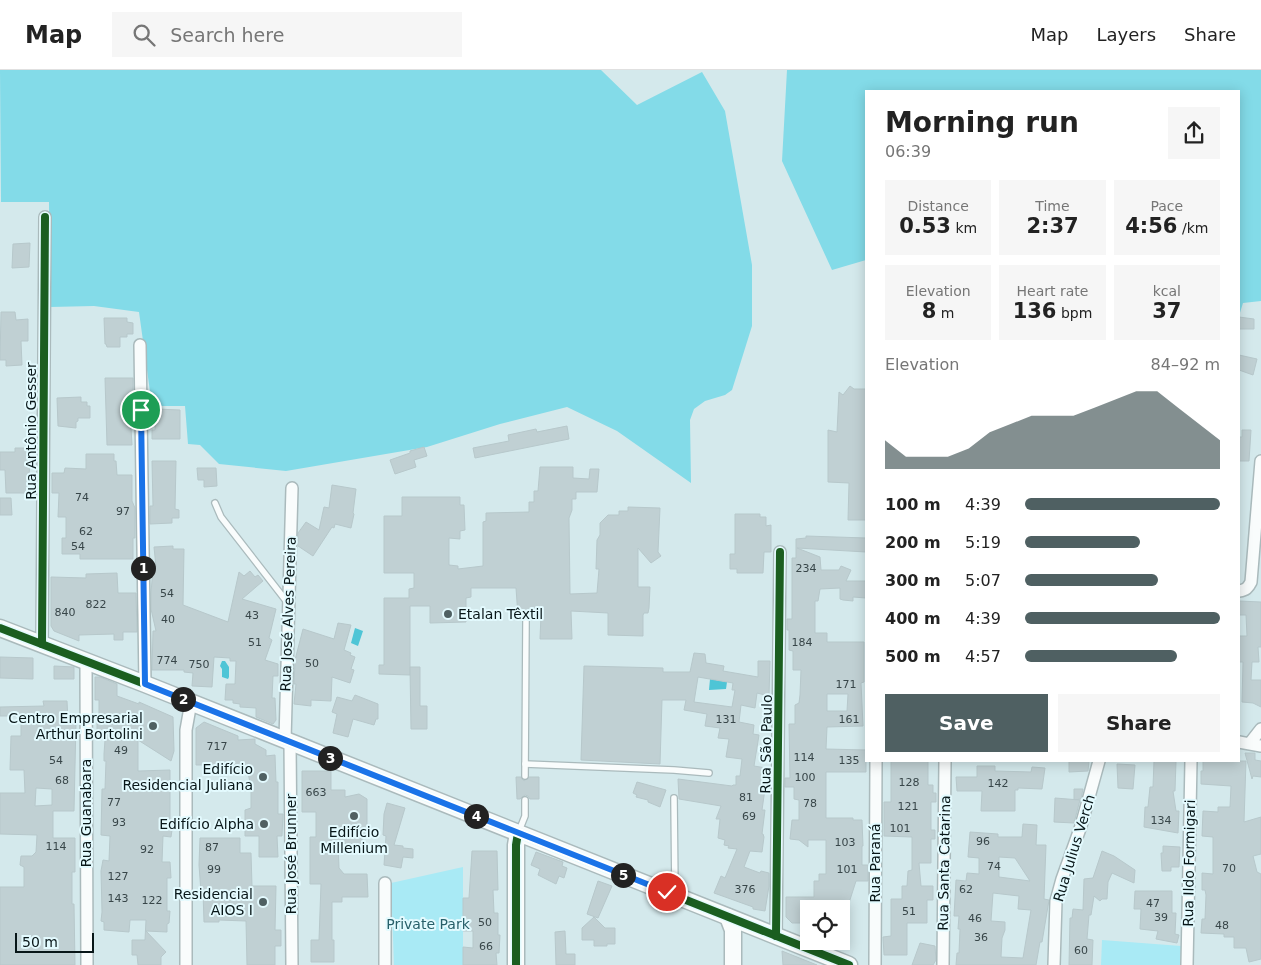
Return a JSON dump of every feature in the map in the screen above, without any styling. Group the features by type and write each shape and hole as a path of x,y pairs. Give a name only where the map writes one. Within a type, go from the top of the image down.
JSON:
{"main road":[{"path":"0,628 675,895 776,936 825,960 849,965"},
{"path":"516,965 516,845 518,833"},
{"path":"728,917 733,930 733,965"}],"street":[{"name":"Rua Antônio Gesser","path":"42,644 45,217"},
{"path":"140,345 145,684"},
{"path":"1240,591 1249,587 1251,582 1261,461"},
{"name":"Rua José Alves Pereira","path":"288,741 288,604 292,488"},
{"name":"Rua São Paulo","path":"776,936 780,552"},
{"name":"Rua Guanabara","path":"86,661 87,965"},
{"path":"186,965 186,730 191,702"},
{"path":"1250,744 1261,730"},
{"name":"Rua José Brunner","path":"288,741 292,965"},
{"name":"Rua Paraná","path":"875,965 876,762"},
{"name":"Rua Santa Catarina","path":"943,965 945,762"},
{"name":"Rua Julius Verch","path":"1054,965 1056,901 1081,826 1099,762"},
{"name":"Rua Ildo Formigari","path":"1186,965 1191,762"},
{"path":"384,883 385,965"}],"lane":[{"path":"215,503 221,517 288,604"},
{"path":"525,776 526,621"},
{"path":"525,764 709,773"},
{"path":"674,798 675,895"},
{"path":"518,833 525,816 525,800"}],"green space":[{"name":"Private Park","path":"463,867 463,965 394,965 391,883"},
{"path":"1102,940 1181,946 1180,965 1101,965"}],"shaded area":[{"path":"0,70 601,70 637,105 702,72 725,111 752,265 752,326 732,390 725,395 705,401 694,409 690,420 691,483 617,431 567,407 500,424 427,447 286,471 219,464 200,445 188,444 185,406 152,406 139,312 94,306 50,307 49,202 1,202"},
{"path":"787,70 1261,70 1261,301 1243,303 1240,313 1240,90 865,90 865,260 832,270 782,161"},
{"path":"355,628 363,631 358,646 351,643"},
{"path":"222,661 225,661 229,667 228,679 222,677 220,666"},
{"path":"710,679 727,682 726,689 709,690"}],"building":[{"path":"30,243 29,267 12,268 13,244"},
{"path":"1,312 15,312 16,320 28,319 28,341 21,341 22,365 6,366 6,360 0,360"},
{"path":"1240,317 1254,319 1254,329 1240,329"},
{"path":"104,318 127,318 127,322 133,323 133,334 127,334 127,337 120,337 120,347 107,347 105,344"},
{"path":"1240,355 1257,359 1253,375 1240,370"},
{"path":"105,378 133,378 133,411 130,411 132,445 107,445"},
{"path":"850,386 854,389 865,389 865,520 848,520 849,483 828,482 828,430 837,432 839,392 843,395"},
{"path":"81,397 81,402 87,402 87,406 90,406 90,418 78,418 76,428 58,426 57,398"},
{"path":"156,409 180,410 180,439 152,439 152,430 155,430"},
{"path":"567,426 569,439 475,458 473,448 509,441 508,435 536,429 537,432"},
{"path":"1242,430 1251,430 1249,461 1240,461 1240,437 1242,437"},
{"path":"424,447 427,456 414,460 416,467 395,474 390,460"},
{"path":"15,448 30,448 29,484 33,484 33,493 6,493 5,470 0,470 0,452 15,452"},
{"path":"86,454 114,454 117,475 132,475 132,501 135,508 133,559 80,559 80,554 62,554 62,538 66,538 66,517 58,517 59,493 52,493 52,473 64,473 65,468 86,469"},
{"path":"152,461 176,461 175,509 179,510 179,518 172,518 172,523 150,524 150,506 153,506"},
{"path":"540,467 573,467 573,478 589,479 590,469 599,469 597,492 576,492 576,499 572,499 572,510 569,518 570,594 597,593 599,569 596,569 597,540 600,535 600,523 608,515 619,515 619,511 628,511 628,507 660,508 658,552 661,556 651,563 638,548 638,587 650,587 648,613 643,615 643,636 608,635 608,613 571,611 572,639 540,639 541,615 518,616 516,588 471,588 471,597 466,598 466,622 430,623 430,606 410,606 410,675 379,674 379,665 384,665 384,598 409,598 409,589 414,588 414,573 384,573 384,516 402,516 402,497 460,497 460,505 464,505 465,530 460,531 460,539 449,538 449,565 458,566 458,569 483,566 483,522 486,521 486,513 529,512 529,502 534,502 534,491 538,491"},
{"path":"197,468 216,468 217,486 204,487 204,480 198,480"},
{"path":"332,485 356,489 351,528 335,524 313,556 298,546 298,533 306,522 319,530 324,507 329,508"},
{"path":"0,498 11,498 12,515 0,515"},
{"path":"735,514 760,514 760,517 766,517 766,526 771,525 771,552 764,552 763,573 737,573 737,569 730,569 730,554 735,554"},
{"path":"806,536 865,538 865,552 797,548 820,557 821,570 839,570 841,566 851,570 846,581 865,581 865,598 853,597 853,601 840,599 840,588 820,589 818,601 815,601 815,633 827,633 827,642 864,642 864,682 861,683 863,726 827,727 826,749 865,750 866,772 826,772 826,818 862,820 862,865 868,865 868,881 856,881 850,900 800,900 800,923 792,923 786,917 786,897 814,897 814,881 819,881 819,874 826,874 826,840 808,840 808,847 799,840 790,839 792,820 799,820 799,800 794,799 794,787 785,787 785,778 790,778 789,724 795,724 795,705 799,703 800,695 801,670 793,670 793,651 789,650 789,630 787,630 787,619 792,619 792,558 796,558 796,539 806,538","holes":["827,694 848,694 847,711 827,711"]},
{"path":"173,546 173,549 184,549 183,605 228,622 239,572 244,576 250,571 255,577 258,575 263,581 242,599 276,609 269,638 272,640 265,660 278,664 278,676 273,676 272,698 275,698 276,720 273,724 256,717 256,708 240,707 240,704 233,703 233,700 225,700 226,684 235,684 236,661 230,661 230,658 214,657 212,687 192,686 193,673 184,672 184,670 152,670 153,631 156,631 151,609 153,568 156,567 154,547"},
{"path":"117,573 118,593 136,593 137,632 123,632 123,640 114,640 114,634 79,635 79,641 54,631 51,626 51,577 86,578 86,574"},
{"path":"1240,601 1261,602 1261,647 1258,647 1259,662 1252,662 1251,680 1261,680 1261,707 1253,703 1242,702 1243,662 1240,662 1240,636 1247,636 1246,615 1240,615"},
{"path":"338,623 351,625 344,650 355,657 351,669 354,670 350,683 332,677 331,701 311,700 311,706 294,704 296,684 294,684 295,660 303,629 334,639"},
{"path":"694,653 705,654 706,663 724,666 723,671 758,677 758,661 770,661 769,696 757,693 755,708 741,705 739,722 754,725 753,734 759,735 754,766 766,768 762,810 765,810 762,852 750,851 744,867 760,873 761,871 769,873 765,911 753,909 753,907 714,893 721,876 725,878 737,849 728,848 729,846 724,845 725,840 718,838 720,819 716,819 721,806 679,799 678,779 732,786 736,785 736,776 740,776 742,759 726,757 729,739 718,738 720,728 705,726 707,714 684,710 686,700 662,700 660,764 581,760 584,666 663,668 663,672 690,672","holes":["698,677 733,683 732,690 735,690 732,707 694,702"]},
{"path":"0,657 33,658 33,679 0,678"},
{"path":"54,666 74,667 74,679 54,679"},
{"path":"410,667 420,667 420,706 427,706 427,729 411,729"},
{"path":"95,677 100,677 117,684 117,696 139,704 139,702 173,717 174,751 171,761 138,740 138,771 170,770 170,820 172,820 172,830 171,837 163,836 162,862 170,862 171,878 167,878 167,911 170,911 169,923 167,924 167,932 146,931 166,952 161,957 161,965 138,965 137,955 132,955 132,940 145,940 146,920 130,920 129,932 104,930 104,922 101,921 101,871 103,860 109,861 110,836 101,835 102,789 105,789 106,761 104,761 105,740 100,739 100,731 97,730 99,700 95,700"},
{"path":"355,695 378,704 378,719 376,719 374,725 353,719 348,737 333,733 337,714 332,712 337,697 352,701"},
{"path":"43,701 67,701 68,721 76,722 74,811 53,811 53,838 75,838 75,872 72,872 72,904 74,904 75,965 0,965 0,887 24,887 24,867 20,865 21,856 32,856 36,852 37,835 0,834 0,793 25,793 24,770 10,770 11,736 21,736 21,716 0,716 0,707 44,706","holes":["36,788 52,789 52,805 35,806"]},
{"path":"204,722 238,736 238,740 255,739 255,744 266,750 266,756 275,755 276,782 278,782 278,814 283,814 282,836 277,836 278,857 259,857 259,836 245,836 245,810 251,808 251,787 247,768 226,769 226,765 196,765 196,728"},
{"path":"1245,753 1255,753 1255,760 1261,761 1261,777 1253,776 1252,779"},
{"path":"1246,761 1244,822 1261,817 1261,854 1253,856 1257,872 1261,874 1261,959 1249,962 1246,948 1234,948 1234,937 1224,937 1224,934 1201,933 1202,919 1205,919 1206,895 1205,890 1202,890 1202,873 1213,874 1213,837 1202,836 1203,811 1218,812 1218,807 1230,807 1231,786 1201,784 1201,771 1203,771 1203,762"},
{"path":"891,762 928,762 928,785 933,785 933,793 936,793 936,802 931,802 931,830 935,830 935,839 931,839 931,863 919,863 921,886 933,886 933,900 927,900 927,923 907,923 907,955 884,955 883,937 891,936 891,899 902,899 902,886 907,886 908,871 912,870 912,837 884,836 884,802 891,802"},
{"path":"1069,762 1089,762 1088,771 1069,772"},
{"path":"1154,762 1176,762 1175,791 1173,791 1176,811 1179,811 1178,833 1144,827 1145,807 1148,807 1150,787 1153,787"},
{"path":"1117,764 1135,765 1133,789 1118,788"},
{"path":"977,766 995,766 995,771 1031,772 1032,767 1045,768 1042,789 1018,788 1018,790 1015,790 1015,811 981,811 982,791 957,791 956,777 977,777"},
{"path":"302,771 331,771 331,790 345,790 345,797 359,794 367,799 367,837 362,837 362,844 338,843 339,868 344,874 367,874 368,897 342,897 342,902 332,902 334,962 311,962 311,940 319,940 321,884 310,884 310,837 316,837 316,812 302,812"},
{"path":"516,777 521,777 524,781 529,777 539,777 539,799 530,799 525,795 517,799"},
{"path":"637,782 666,790 660,807 648,802 648,800 636,797 637,795 633,793"},
{"path":"1074,789 1083,789 1081,799 1074,800"},
{"path":"1055,798 1080,800 1074,823 1054,822"},
{"path":"387,803 405,808 394,845 413,849 413,858 403,857 401,868 384,865 386,836 383,835 384,814"},
{"path":"1023,824 1037,825 1036,845 1046,845 1044,899 1049,900 1036,965 956,965 957,953 959,953 960,929 958,929 959,916 954,916 956,880 966,881 967,873 979,874 979,858 968,857 970,832 998,834 998,837 1022,837","holes":["999,857 1015,858 1030,881 999,877","993,893 1019,896 1018,909 1031,910 1023,958 1001,957 1005,922 991,921"]},
{"path":"200,838 240,838 240,853 251,853 252,886 276,886 275,930 281,930 281,946 275,946 275,965 247,965 246,921 219,920 219,922 204,922 203,892 201,892 199,865"},
{"path":"1163,846 1180,847 1179,867 1171,867 1171,871 1162,871 1161,853 1163,853"},
{"path":"472,851 497,851 498,890 493,890 494,913 498,913 498,935 500,935 499,953 496,953 497,965 463,965 463,947 473,948 473,931 463,931 463,898 469,898"},
{"path":"1102,851 1114,856 1135,870 1134,883 1112,873 1108,882 1107,899 1100,901 1094,896 1091,915 1089,915 1087,939 1093,940 1092,965 1069,965 1070,918 1072,918 1073,909 1083,910 1084,879 1093,878"},
{"path":"536,852 563,862 562,866 567,868 564,878 559,876 556,884 538,875 540,869 531,865"},
{"path":"598,881 612,886 598,918 587,914"},
{"path":"1135,891 1172,891 1172,913 1176,913 1175,934 1179,935 1177,943 1156,939 1158,931 1140,929 1141,909 1134,909"},
{"path":"594,917 605,928 615,928 615,944 594,946 594,940 582,940 582,928"},
{"path":"565,931 566,954 575,954 575,965 556,965 555,932"},
{"path":"920,943 935,946 936,960 933,965 912,965"},
{"path":"782,951 817,965 783,965"}],"cycle path":[{"path":"42,644 45,217"},
{"path":"776,936 780,552"},
{"path":"0,628 849,965"},
{"path":"516,965 516,845 518,833"}],"place":[{"name":"Etalan Têxtil","path":"448,614"},
{"name":"Centro Empresarial Arthur Bortolini","path":"153,726"},
{"name":"Edifício Residencial Juliana","path":"263,777"},
{"name":"Edifício Millenium","path":"354,816"},
{"name":"Edifício Alpha","path":"264,824"},
{"name":"Residencial AIOS I","path":"263,902"}],"route":[{"path":"141,410 145,684 667,892"}]}
